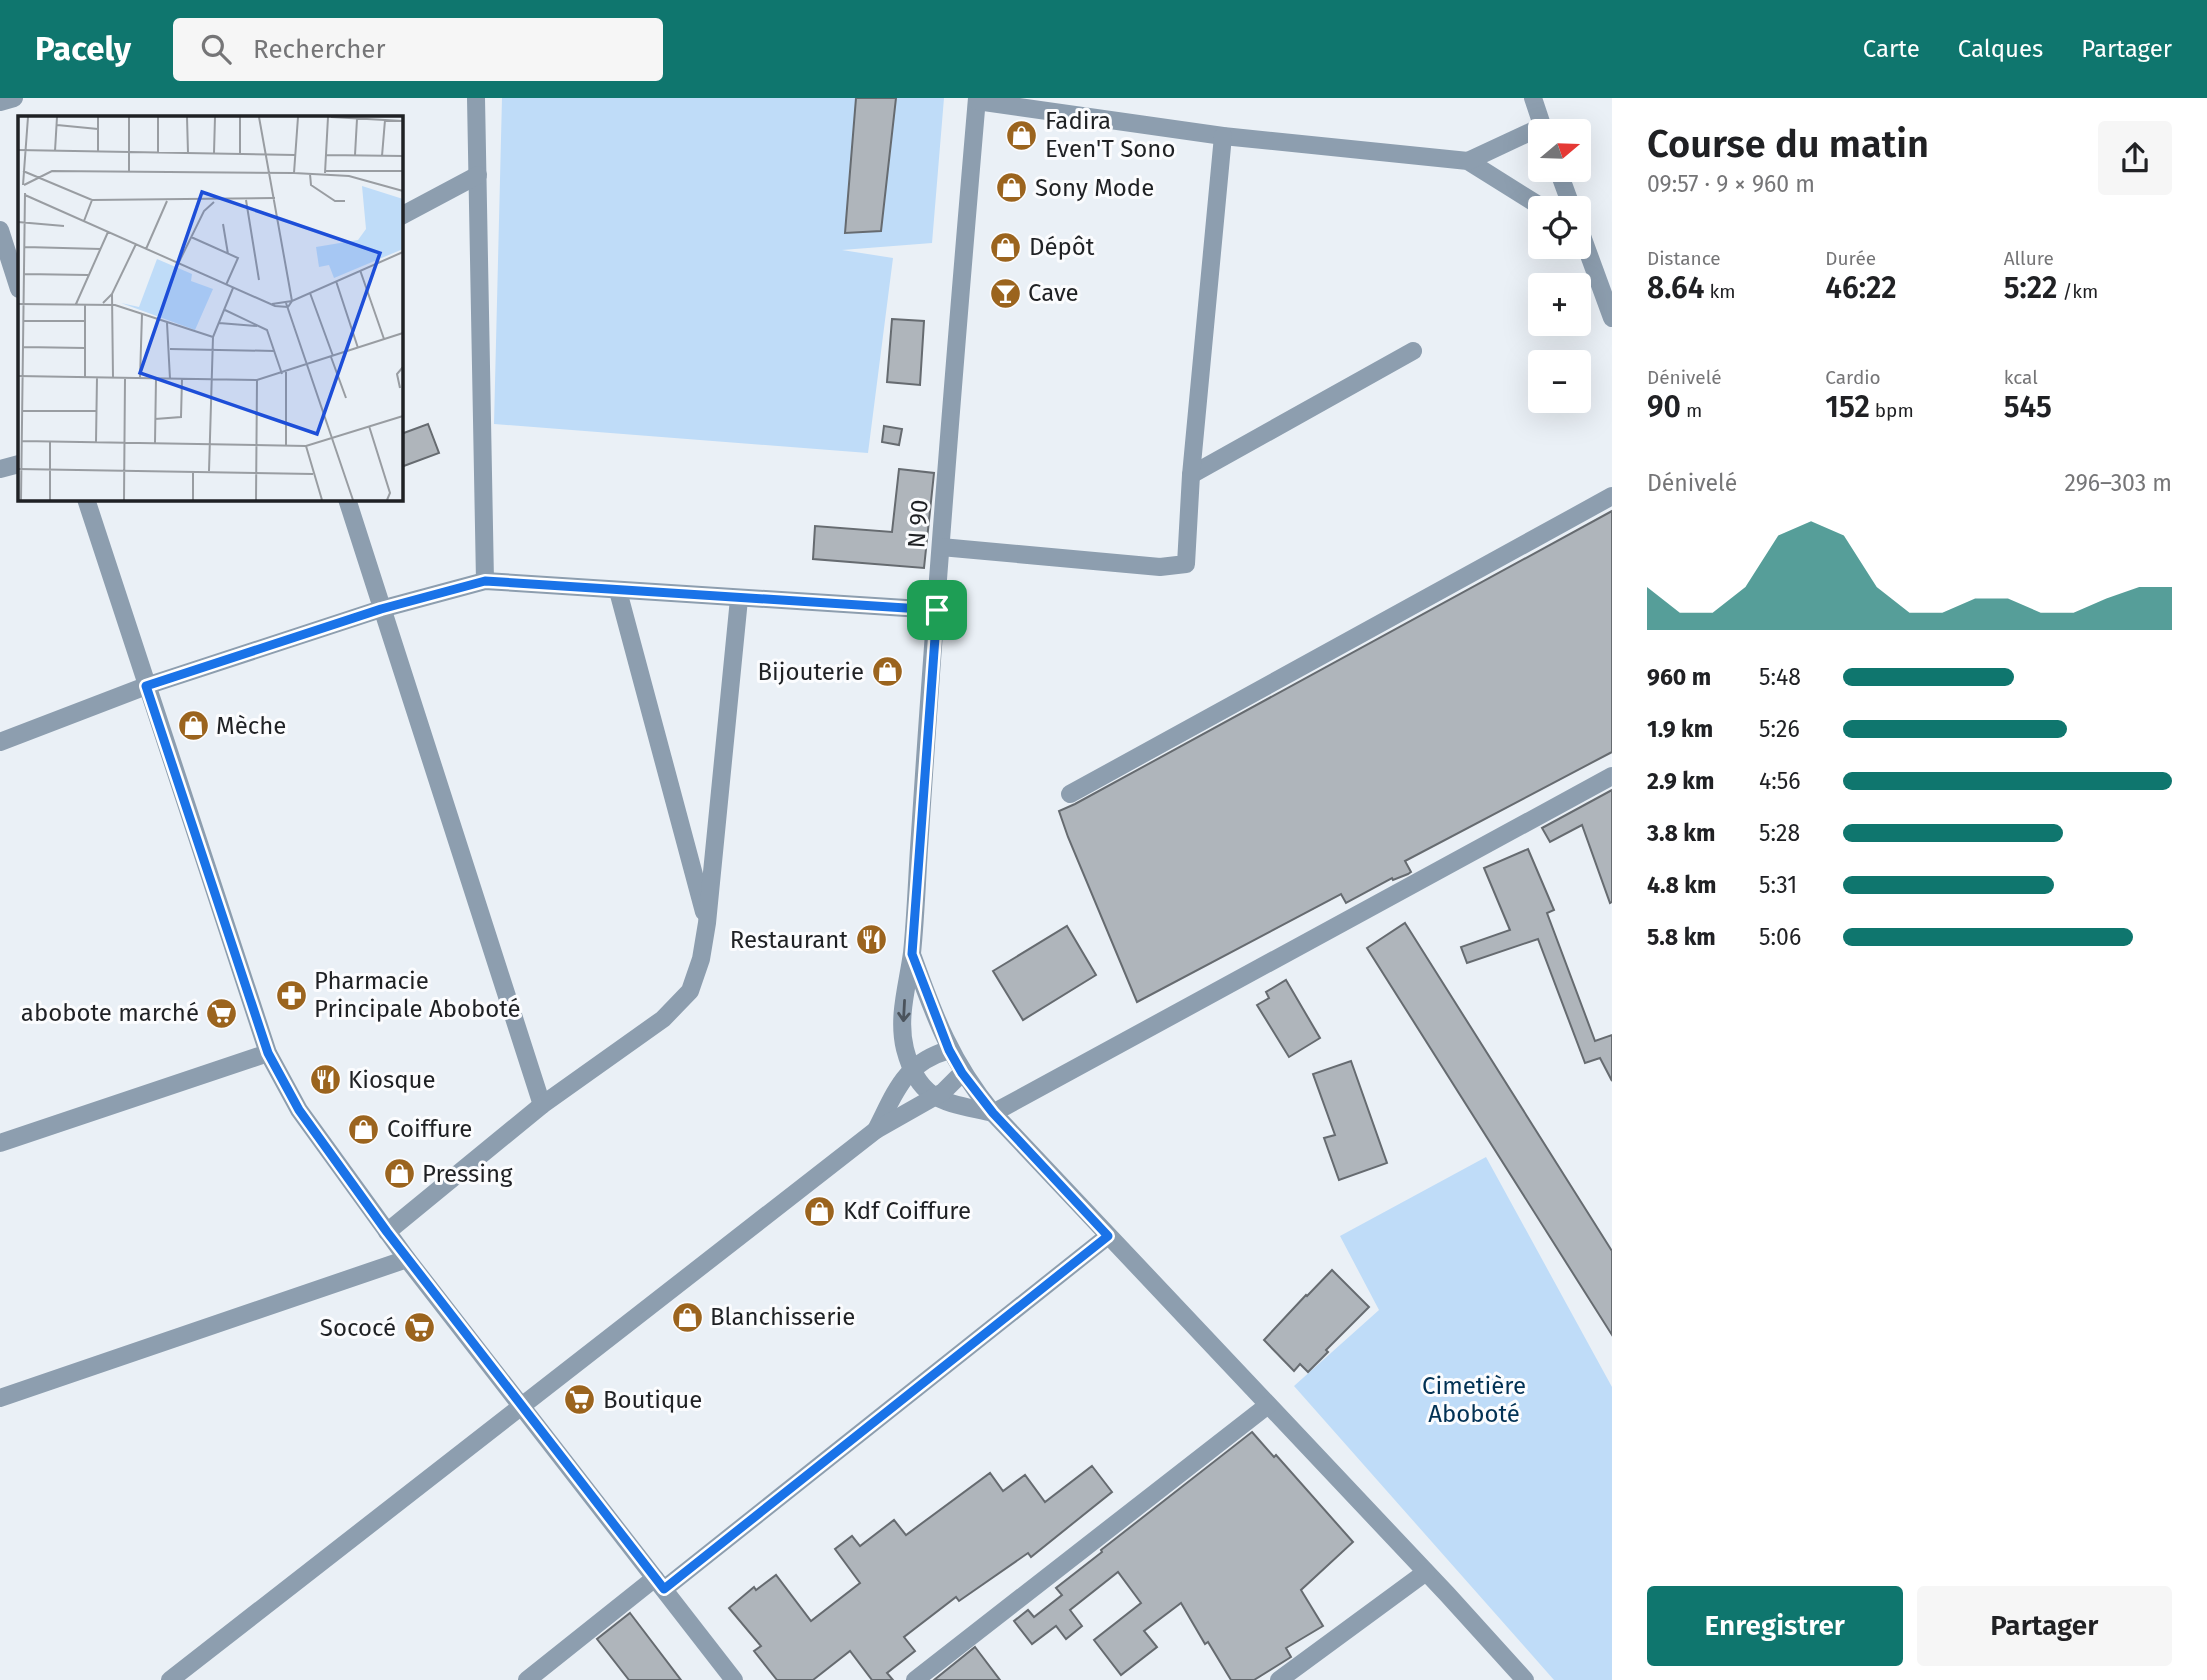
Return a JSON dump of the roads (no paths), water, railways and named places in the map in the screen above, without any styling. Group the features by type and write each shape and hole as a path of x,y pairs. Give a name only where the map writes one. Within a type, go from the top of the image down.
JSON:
{"street":[{"path":"0,102 14,98"},
{"path":"476,98 485,581"},
{"path":"1533,98 1540,119"},
{"path":"977,100 1223,136 1468,161 1528,198"},
{"name":"N 90","path":"933,1097 921,1085 911,1068 905,1047 903,1021 912,954 977,100"},
{"path":"941,547 1160,567 1186,564 1191,474 1223,136"},
{"path":"1468,161 1528,136"},
{"path":"402,215 478,175"},
{"path":"1,238 18,286"},
{"path":"1590,259 1612,318"},
{"path":"1191,474 1413,351"},
{"path":"0,469 18,464"},
{"path":"1070,794 1612,496"},
{"path":"86,500 268,1053 299,1110 407,1259 734,1680"},
{"path":"346,500 542,1105"},
{"path":"0,743 146,686 381,609 485,581 937,610"},
{"path":"618,591 707,923"},
{"path":"387,1232 542,1105 663,1019 690,990 701,959 707,923 738,599"},
{"path":"933,1097 947,1103 993,1113 1612,776"},
{"name":"N 90","path":"912,954 949,1050 962,1073 993,1113 1525,1680"},
{"path":"876,1130 911,1068 933,1055 949,1050"},
{"path":"0,1143 268,1053"},
{"path":"170,1680 876,1130 952,1086 962,1073"},
{"path":"527,1680 660,1584 1108,1236"},
{"path":"0,1398 407,1259"},
{"path":"915,1680 1268,1405"},
{"path":"1279,1680 1426,1572"}],"place":[{"name":"Fadira Even'T Sono","path":"1022,135"},
{"name":"Sony Mode","path":"1012,188"},
{"name":"Dépôt","path":"1006,247"},
{"name":"Cave","path":"1005,293"},
{"name":"Bijouterie","path":"887,672"},
{"name":"Mèche","path":"193,726"},
{"name":"Restaurant","path":"871,940"},
{"name":"Pharmacie Principale Aboboté","path":"291,995"},
{"name":"abobote marché","path":"222,1013"},
{"name":"Kiosque","path":"325,1080"},
{"name":"Coiffure","path":"364,1129"},
{"name":"Pressing","path":"399,1174"},
{"name":"Kdf Coiffure","path":"820,1211"},
{"name":"Blanchisserie","path":"687,1317"},
{"name":"Sococé","path":"419,1328"},
{"name":"Boutique","path":"580,1400"}],"park label":[{"name":"Cimetière Aboboté","path":"1474,1400"}]}
